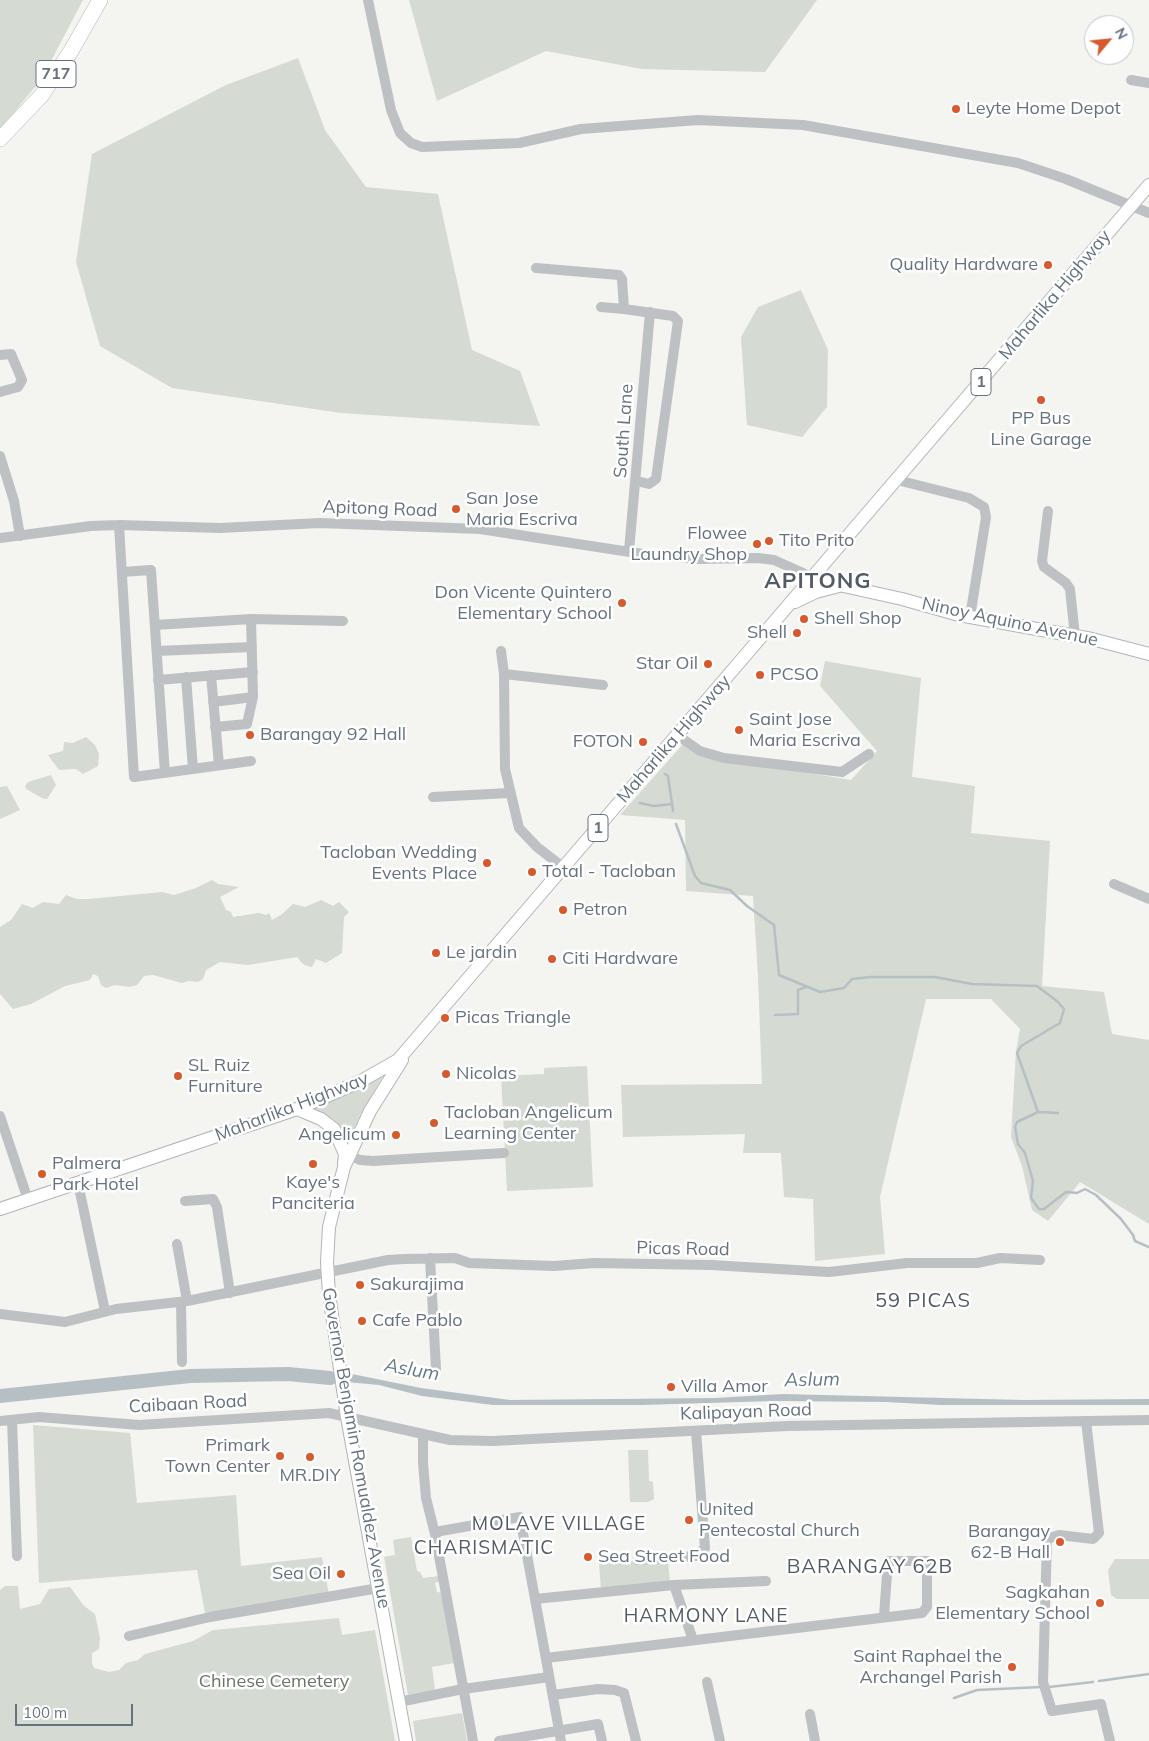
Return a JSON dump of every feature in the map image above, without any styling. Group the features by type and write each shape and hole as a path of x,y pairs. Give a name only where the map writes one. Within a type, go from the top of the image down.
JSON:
{"highway":[{"name":"717","path":"0,139 41,96 71,51 100,0"}],"main road":[{"name":"Maharlika Highway","path":"0,1209 296,1109 376,1074 407,1051 1149,185"},
{"name":"Ninoy Aquino Avenue","path":"812,579 844,585 970,618 1075,636 1149,654"},
{"path":"790,605 816,592 844,585"},
{"name":"Governor Benjamin Romualdez Avenue","path":"406,1741 347,1417 327,1273 329,1227 344,1167 376,1100 407,1051"},
{"path":"296,1109 321,1119 334,1129 345,1154 344,1167"}],"street":[{"path":"368,0 391,110 400,133 411,143 422,147 519,143 581,129 698,120 803,125 1018,163 1133,204 1149,213"},
{"path":"1131,80 1149,83"},
{"path":"536,268 619,275 622,279 624,309"},
{"path":"600,307 650,312 676,318 678,321 656,479 649,484 637,481"},
{"name":"South Lane","path":"630,552 650,312"},
{"path":"0,355 11,354 22,380 18,387 0,392"},
{"path":"0,456 14,501 20,536"},
{"path":"897,480 969,498 984,508 986,516 970,618"},
{"path":"1048,511 1042,561 1044,566 1070,588 1075,636"},
{"name":"Apitong Road","path":"0,538 92,526 119,525 220,528 320,523 480,529 630,552 698,559 758,558 774,560 812,579"},
{"path":"119,525 134,777 251,761"},
{"path":"122,572 151,570 165,773"},
{"path":"155,625 251,619 344,621"},
{"path":"215,727 247,724 253,698 251,619"},
{"path":"157,651 252,647"},
{"path":"501,651 504,674 505,769 509,793 519,828 537,847 564,868"},
{"path":"158,680 253,672"},
{"path":"504,674 603,684"},
{"path":"211,675 219,765"},
{"path":"186,677 193,769"},
{"path":"213,702 253,698"},
{"path":"677,735 700,752 724,758 842,772 869,754"},
{"path":"433,797 509,793"},
{"path":"1114,884 1149,900"},
{"path":"0,1116 28,1200"},
{"path":"349,1154 360,1160 373,1161 504,1153"},
{"path":"78,1183 105,1311"},
{"path":"185,1201 214,1199 230,1293"},
{"path":"177,1244 184,1302 182,1362"},
{"path":"430,1258 436,1370"},
{"name":"Picas Road","path":"0,1314 66,1322 105,1311 184,1302 388,1260 455,1258 470,1263 554,1266 594,1263 711,1264 829,1272 907,1263 977,1263 1000,1258 1040,1260"},
{"name":"Caibaan Road","path":"0,1421 38,1417 139,1425 328,1413 347,1417"},
{"name":"Kalipayan Road","path":"347,1417 450,1440 494,1442 797,1426 1149,1420"},
{"path":"12,1420 16,1556"},
{"path":"1086,1421 1099,1533 1093,1539 1059,1535 1047,1540 1043,1682 1052,1711 1101,1704 1110,1741"},
{"path":"638,1560 695,1556 705,1548 696,1431"},
{"path":"423,1435 422,1464 426,1498 435,1532 472,1741"},
{"path":"435,1532 520,1517 560,1736"},
{"path":"546,1658 920,1613 926,1610 928,1565 926,1560 888,1561 884,1616"},
{"path":"535,1599 674,1584 766,1582"},
{"path":"674,1584 693,1640"},
{"path":"129,1636 210,1617 379,1588"},
{"path":"399,1702 464,1689 549,1677"},
{"path":"707,1682 720,1741"},
{"path":"553,1694 598,1689 615,1690 624,1694 636,1741"},
{"path":"810,1714 815,1741"},
{"path":"499,1741 560,1736 598,1724 602,1741"}],"green space":[{"path":"0,0 83,0 41,80 0,129"},
{"path":"409,0 817,0 765,72 642,69 546,51 437,101"},
{"path":"298,58 325,130 366,187 438,194 472,350 520,371 540,426 341,413 172,388 100,346 76,262 92,154 226,85"},
{"path":"801,290 828,350 827,407 802,437 747,425 741,337 758,307"},
{"path":"825,661 921,678 912,777 975,786 971,833 1050,841 1042,986 1104,992 1112,1034 1149,1040 1149,1224 1080,1182 1048,1221 1032,1210 1022,1166 1011,1137 1016,1051 1020,1029 991,999 926,999 880,1197 885,1254 815,1261 813,1199 784,1197 781,1153 743,1153 745,1134 623,1137 621,1085 762,1084 753,896 686,891 685,820 620,815 683,744 702,755 851,780 877,751 820,686"},
{"path":"86,737 95,745 99,754 98,766 83,774 76,769 59,770 48,755 63,751 64,742 73,743"},
{"path":"51,775 56,785 47,799 26,789 25,786 28,782"},
{"path":"7,786 20,810 0,819 0,787"},
{"path":"212,880 218,884 239,887 220,897 226,910 231,912 233,917 259,913 266,915 269,913 272,920 293,904 305,907 321,900 333,906 339,902 349,912 344,917 342,953 326,963 316,959 312,967 304,965 297,957 248,965 220,962 206,970 203,979 198,982 189,981 182,983 153,975 144,976 137,985 129,987 115,985 106,988 101,985 98,976 93,974 90,980 65,986 31,1004 13,1009 0,994 0,927 11,920 22,904 33,908 43,902 59,904 66,895 77,899 89,899 162,892 174,895 196,888"},
{"path":"587,1066 593,1187 507,1191 501,1076 544,1074 544,1068"},
{"path":"383,1076 360,1115 348,1142 334,1120 314,1109"},
{"path":"33,1425 130,1433 137,1503 236,1495 241,1566 322,1557 329,1595 205,1613 197,1570 39,1583"},
{"path":"628,1450 648,1450 649,1481 653,1482 654,1499 648,1502 630,1502"},
{"path":"411,1537 417,1571 420,1572 423,1578 439,1576 440,1581 435,1583 437,1592 443,1593 454,1663 432,1667 435,1690 408,1695 384,1557 395,1555 393,1540"},
{"path":"1115,1559 1149,1559 1149,1599 1117,1599 1111,1595 1108,1570"},
{"path":"668,1561 670,1583 601,1590 599,1563"},
{"name":"Chinese Cemetery","path":"5,1586 18,1586 20,1609 40,1604 49,1589 70,1587 84,1606 95,1614 100,1638 99,1649 92,1653 94,1668 109,1672 119,1670 126,1663 138,1660 145,1654 193,1641 213,1630 339,1618 342,1635 375,1630 395,1741 0,1741 0,1590"},
{"path":"462,1713 467,1741 416,1741 413,1721"}],"shaded area":[{"path":"347,1373 421,1388 510,1400 715,1398 783,1394 1023,1400 1149,1399 1149,1405 940,1405 886,1402 775,1401 642,1405 493,1405 422,1396 379,1385 347,1382 345,1375"}],"waterway":[{"path":"665,774 668,776 673,811"},
{"path":"640,803 654,806 672,804"},
{"path":"676,824 695,876 701,883 730,890 747,906 774,925 779,975 820,992 844,988 852,979 870,977 935,977 972,984 1037,986 1058,1002 1064,1009 1060,1023 1021,1046 1017,1053 1038,1112 1017,1122 1015,1127 1018,1144 1025,1153 1033,1181 1031,1198 1039,1209 1044,1209 1066,1192 1077,1193 1085,1189 1096,1195 1121,1219 1133,1235 1135,1241 1149,1247"},
{"path":"775,1015 798,1014 798,990 806,987"},
{"path":"1038,1112 1058,1113"},
{"name":"Aslum","path":"0,1396 190,1376 288,1374 330,1378"},
{"path":"1099,1681 1149,1674"},
{"path":"1049,1687 1093,1682"},
{"path":"954,1698 977,1690 1041,1687"}],"place":[{"name":"Leyte Home Depot","path":"956,109"},
{"name":"Quality Hardware","path":"1048,265"},
{"name":"PP Bus Line Garage","path":"1041,400"},
{"name":"San Jose Maria Escriva","path":"456,509"},
{"name":"Tito Prito","path":"769,541"},
{"name":"Flowee Laundry Shop","path":"757,544"},
{"name":"Don Vicente Quintero Elementary School","path":"622,603"},
{"name":"Shell Shop","path":"804,619"},
{"name":"Shell","path":"797,633"},
{"name":"Star Oil","path":"708,664"},
{"name":"PCSO","path":"760,675"},
{"name":"Saint Jose Maria Escriva","path":"739,730"},
{"name":"Barangay 92 Hall","path":"250,735"},
{"name":"FOTON","path":"643,742"},
{"name":"Tacloban Wedding Events Place","path":"487,863"},
{"name":"Total - Tacloban","path":"532,872"},
{"name":"Petron","path":"563,910"},
{"name":"Le jardin","path":"436,953"},
{"name":"Citi Hardware","path":"552,959"},
{"name":"Picas Triangle","path":"445,1018"},
{"name":"Nicolas","path":"446,1074"},
{"name":"SL Ruiz Furniture","path":"178,1076"},
{"name":"Tacloban Angelicum Learning Center","path":"434,1123"},
{"name":"Angelicum","path":"396,1135"},
{"name":"Kaye's Panciteria","path":"313,1164"},
{"name":"Palmera Park Hotel","path":"42,1174"},
{"name":"Sakurajima","path":"360,1285"},
{"name":"Cafe Pablo","path":"362,1321"},
{"name":"Villa Amor","path":"671,1387"},
{"name":"Primark Town Center","path":"280,1456"},
{"name":"MR.DIY","path":"310,1457"},
{"name":"United Pentecostal Church","path":"689,1520"},
{"name":"Barangay 62-B Hall","path":"1060,1542"},
{"name":"Sea Street Food","path":"588,1557"},
{"name":"Sea Oil","path":"341,1574"},
{"name":"Sagkahan Elementary School","path":"1100,1603"},
{"name":"Saint Raphael the Archangel Parish","path":"1012,1667"}],"district":[{"name":"APITONG","path":"818,581"},
{"name":"59 PICAS","path":"923,1301"},
{"name":"MOLAVE VILLAGE","path":"559,1524"},
{"name":"CHARISMATIC","path":"484,1548"},
{"name":"BARANGAY 62B","path":"870,1567"},
{"name":"HARMONY LANE","path":"706,1616"}]}
